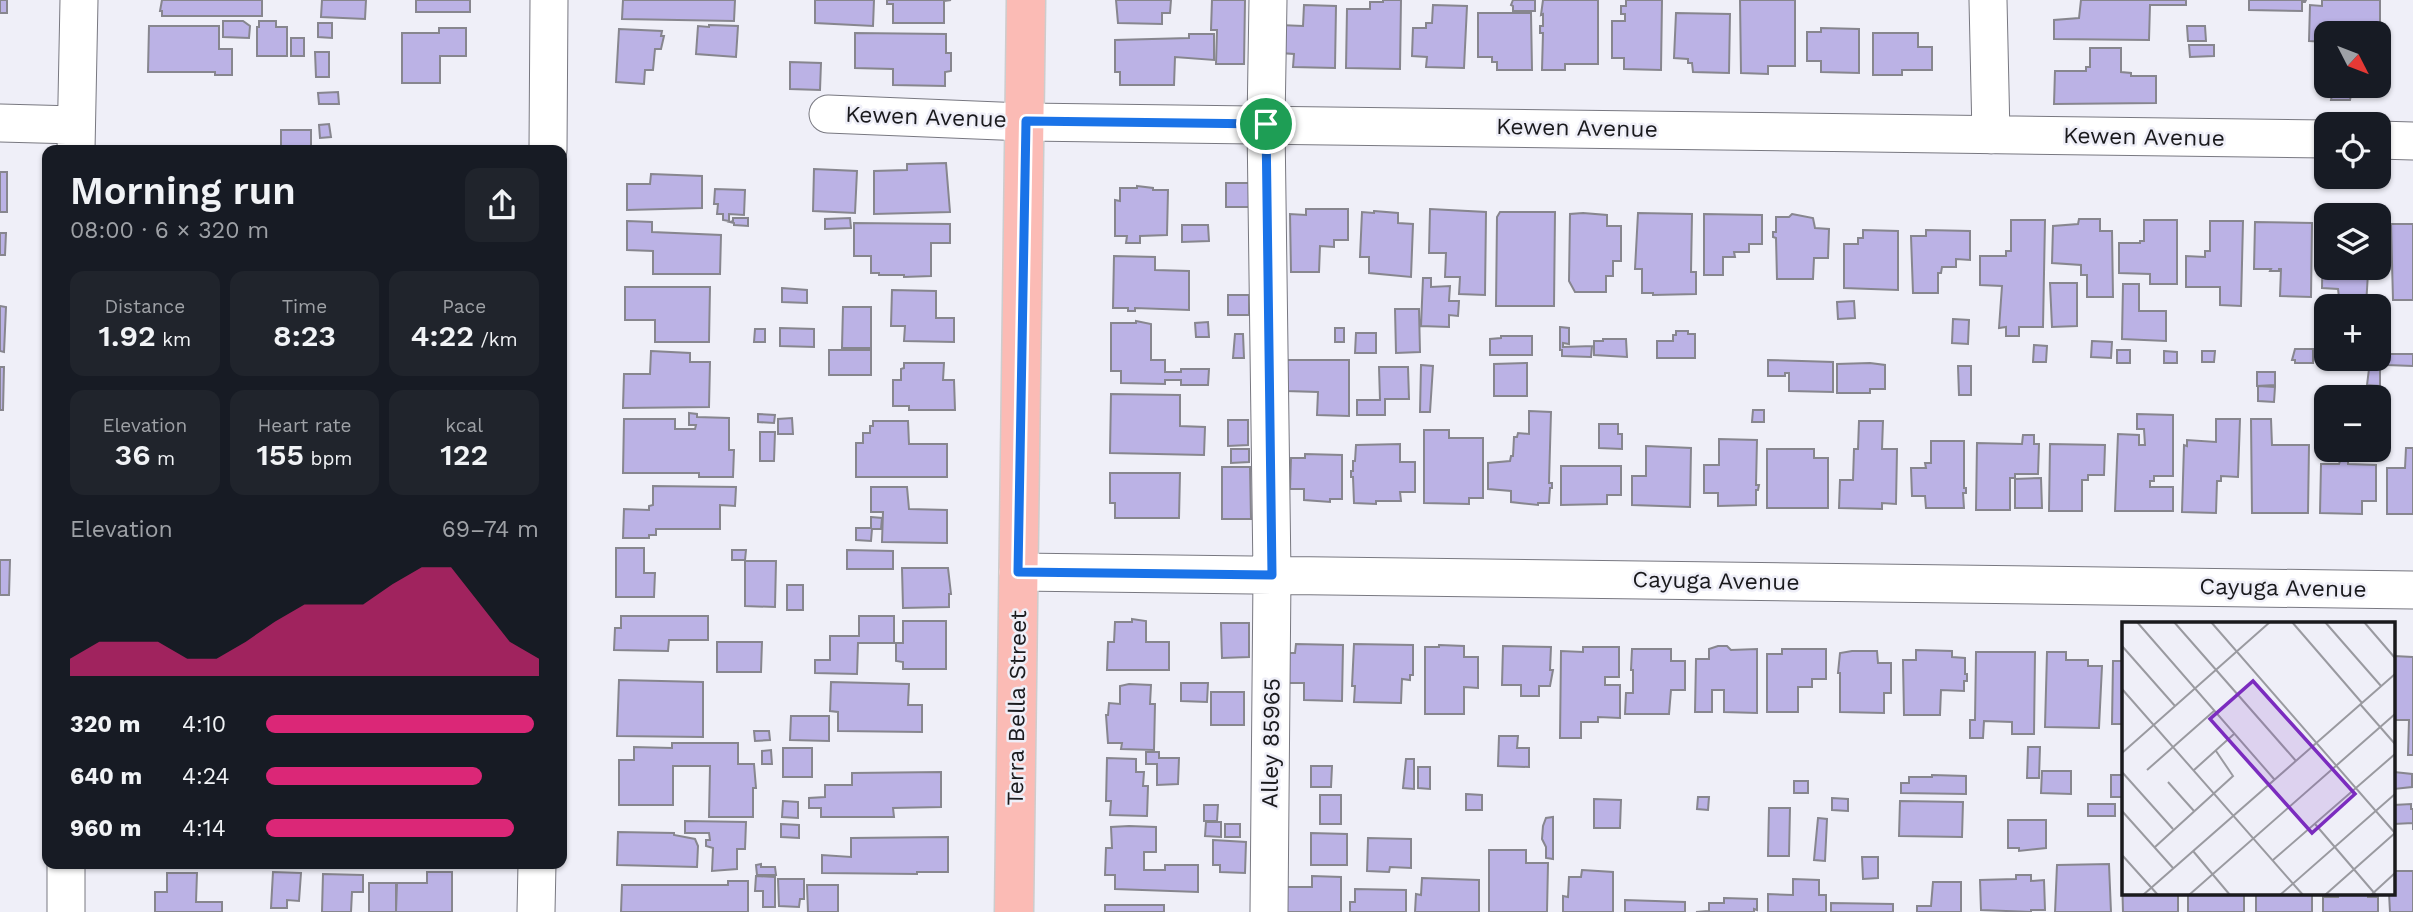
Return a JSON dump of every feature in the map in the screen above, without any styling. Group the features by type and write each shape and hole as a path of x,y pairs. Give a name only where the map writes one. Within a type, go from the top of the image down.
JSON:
{"main road":[{"name":"Terra Bella Street","path":"1014,912 1026,0"}],"street":[{"path":"0,123 76,138 79,0"},
{"path":"548,145 549,0"},
{"name":"Alley 85965","path":"1268,0 1266,124 1272,575 1269,912"},
{"path":"1988,0 1991,135"},
{"name":"Kewen Avenue","path":"828,114 1026,121 2314,139"},
{"path":"2391,140 2413,141"},
{"name":"Cayuga Avenue","path":"1018,572 2413,590"},
{"path":"66,869 66,912"},
{"path":"536,912 537,869"}],"building":[{"path":"0,0 7,0 7,13 0,13"},
{"path":"162,0 262,0 262,16 162,16"},
{"path":"322,0 366,0 365,19 321,17"},
{"path":"416,0 470,0 470,12 416,12"},
{"path":"623,0 735,0 734,21 622,19"},
{"path":"815,0 874,0 873,26 815,23"},
{"path":"887,0 951,0 944,1 944,23 893,23 893,4 887,4"},
{"path":"1116,0 1171,0 1170,13 1162,13 1162,24 1118,23"},
{"path":"1212,0 1245,0 1244,64 1216,64 1217,30 1211,30"},
{"path":"1401,0 1400,69 1346,68 1347,9 1370,9 1370,2"},
{"path":"1513,0 1535,0 1535,11 1513,11"},
{"path":"1543,0 1598,0 1598,64 1565,64 1565,70 1542,70 1543,33 1540,33 1540,26 1543,26"},
{"path":"1626,0 1662,0 1661,70 1624,69 1624,58 1612,58 1612,21 1625,21 1621,6 1626,6"},
{"path":"1740,0 1795,0 1795,66 1768,66 1768,74 1741,73"},
{"path":"2081,0 2186,0 2186,5 2150,5 2149,40 2054,39 2054,20 2079,18"},
{"path":"2249,0 2306,0 2302,2 2302,11 2249,10"},
{"path":"2322,0 2380,0 2380,21 2314,21 2314,41 2309,41 2310,5 2322,6"},
{"path":"1304,5 1336,6 1335,68 1293,67 1294,54 1280,53 1280,25 1303,26"},
{"path":"1433,5 1467,6 1464,68 1426,67 1427,57 1412,56 1413,28 1426,28 1426,23 1432,23"},
{"path":"1478,13 1531,13 1532,70 1497,70 1497,62 1492,62 1492,57 1478,57"},
{"path":"1676,13 1730,14 1729,73 1693,72 1692,63 1688,63 1688,59 1674,58"},
{"path":"223,21 243,21 250,26 249,38 223,37"},
{"path":"259,21 276,21 276,27 287,27 287,56 257,56"},
{"path":"318,23 332,23 332,38 318,37"},
{"path":"149,26 219,26 219,49 232,49 232,75 215,75 215,72 148,72"},
{"path":"698,26 738,26 736,57 696,54"},
{"path":"2187,26 2205,26 2206,41 2188,41"},
{"path":"439,28 466,28 466,56 440,56 440,83 402,83 402,33 439,33"},
{"path":"1821,28 1859,29 1859,73 1821,72 1821,61 1807,61 1807,32 1821,32"},
{"path":"619,29 662,31 661,36 664,36 661,49 655,49 653,70 645,70 644,84 616,82"},
{"path":"855,33 946,34 946,53 951,53 951,71 945,72 945,86 893,85 893,69 855,68"},
{"path":"1873,33 1918,33 1918,47 1932,47 1932,70 1902,70 1902,75 1873,75"},
{"path":"1189,34 1214,34 1214,60 1175,57 1174,85 1120,85 1120,72 1115,72 1115,40 1189,38"},
{"path":"291,38 304,38 304,56 291,56"},
{"path":"2189,45 2214,45 2214,56 2190,57"},
{"path":"2090,48 2121,48 2121,72 2131,73 2131,76 2156,76 2156,103 2054,104 2055,71 2086,71 2086,67 2090,67"},
{"path":"315,52 329,52 329,77 316,77"},
{"path":"790,62 821,63 820,90 790,89"},
{"path":"338,92 339,104 319,104 318,93"},
{"path":"2331,98 2350,98 2350,100"},
{"path":"329,124 331,137 320,138 319,125"},
{"path":"281,130 311,130 311,145 281,145"},
{"path":"946,163 950,212 874,214 874,171 907,170 907,164"},
{"path":"814,169 857,171 855,213 813,211"},
{"path":"0,172 7,172 7,212 0,212"},
{"path":"651,174 702,176 702,208 627,210 627,184 650,184"},
{"path":"1226,183 1254,183 1255,207 1226,207"},
{"path":"1137,186 1168,190 1167,235 1140,236 1140,243 1126,243 1127,236 1115,236 1115,200 1120,201 1120,188"},
{"path":"715,189 745,190 744,215 729,214 729,221 723,220 723,214 717,214 718,204 714,204"},
{"path":"1306,209 1348,209 1348,240 1334,240 1334,247 1320,246 1319,272 1291,272 1290,214 1306,215"},
{"path":"1430,209 1486,212 1485,295 1459,294 1460,277 1445,277 1446,253 1429,253"},
{"path":"1362,212 1398,213 1398,223 1413,224 1411,277 1369,273 1369,257 1360,257"},
{"path":"1500,212 1555,212 1554,306 1496,306 1497,217"},
{"path":"1638,213 1692,214 1691,272 1696,272 1696,294 1642,293 1642,269 1635,269"},
{"path":"1570,214 1607,215 1607,226 1621,226 1621,261 1613,261 1613,276 1606,276 1606,292 1575,292 1569,281"},
{"path":"1704,214 1762,215 1762,244 1749,244 1749,252 1734,252 1735,257 1723,257 1723,275 1704,275"},
{"path":"1792,214 1813,218 1815,228 1829,229 1828,258 1814,258 1813,279 1777,279 1776,238 1773,237 1773,232 1776,232 1776,217 1789,217"},
{"path":"733,218 748,218 748,226 734,225 730,222"},
{"path":"850,218 851,228 825,229 825,219"},
{"path":"2079,219 2100,219 2100,231 2112,231 2113,297 2087,297 2087,275 2081,275 2081,265 2052,263 2053,226 2078,224"},
{"path":"2011,220 2045,220 2043,327 2019,327 2019,336 2006,336 2006,327 1999,328 2002,286 1980,285 1980,256 2006,256 2006,251 2011,251"},
{"path":"2144,220 2177,220 2177,284 2150,284 2150,274 2119,273 2119,243 2144,241"},
{"path":"627,221 652,222 652,232 721,235 720,274 653,274 653,251 627,250"},
{"path":"2210,221 2243,221 2241,306 2220,305 2220,287 2186,287 2186,256 2205,257 2205,251 2210,251"},
{"path":"2255,222 2312,223 2311,297 2280,296 2281,269 2254,269"},
{"path":"854,223 950,224 950,243 931,243 931,276 879,275 871,273 871,256 854,256"},
{"path":"2391,224 2413,224 2413,300 2393,300"},
{"path":"1182,225 1208,225 1209,241 1182,242"},
{"path":"1863,230 1898,231 1898,290 1844,288 1844,244 1858,244 1858,238 1863,238"},
{"path":"1926,230 1970,231 1970,260 1956,259 1956,267 1942,267 1941,273 1938,273 1938,293 1913,293 1911,236 1926,236"},
{"path":"0,233 6,233 5,255 0,255"},
{"path":"1114,256 1155,257 1155,270 1189,271 1189,310 1135,308 1135,311 1128,311 1128,308 1113,308"},
{"path":"1423,278 1431,278 1431,287 1450,286 1449,301 1459,301 1458,316 1449,315 1449,327 1421,326"},
{"path":"2322,280 2368,280 2367,294 2339,294 2338,289 2322,288"},
{"path":"2050,283 2077,283 2077,326 2052,327"},
{"path":"2123,284 2139,284 2139,311 2166,311 2166,341 2122,339"},
{"path":"625,287 710,287 709,342 655,342 655,320 625,320"},
{"path":"782,288 807,290 807,303 782,302"},
{"path":"892,290 936,291 936,318 954,318 954,342 904,341 905,326 891,326"},
{"path":"1228,295 1249,295 1249,315 1228,315"},
{"path":"1854,301 1855,318 1838,319 1837,302"},
{"path":"0,306 6,307 4,352 0,351"},
{"path":"843,307 871,307 871,348 842,348"},
{"path":"1395,309 1419,309 1420,352 1396,353"},
{"path":"1953,319 1969,320 1968,344 1952,343"},
{"path":"1136,321 1151,324 1151,360 1165,360 1165,372 1209,369 1208,385 1181,385 1181,380 1165,380 1165,384 1121,383 1121,371 1111,371 1111,323"},
{"path":"1208,322 1209,337 1196,337 1195,323"},
{"path":"1560,327 1569,328 1569,344 1563,343 1563,347 1592,346 1591,357 1562,356"},
{"path":"780,328 814,329 814,347 780,346"},
{"path":"1335,328 1344,328 1344,342 1335,342"},
{"path":"755,329 765,329 765,342 754,342"},
{"path":"1676,331 1695,334 1695,358 1657,358 1657,341 1673,341"},
{"path":"1356,333 1376,333 1376,353 1355,353"},
{"path":"1235,334 1243,334 1244,358 1233,358"},
{"path":"1501,336 1532,336 1532,355 1490,355 1490,339"},
{"path":"1626,339 1627,357 1594,355 1594,341"},
{"path":"2092,341 2112,342 2111,358 2091,357"},
{"path":"2034,345 2047,346 2046,362 2033,362"},
{"path":"2295,349 2313,349 2313,363 2295,363 2295,360 2292,360"},
{"path":"829,350 871,350 871,375 829,375"},
{"path":"2117,350 2130,350 2130,363 2117,363"},
{"path":"651,351 690,353 690,362 710,362 709,407 623,408 624,374 650,374"},
{"path":"2164,351 2177,352 2177,363 2164,363"},
{"path":"2202,351 2215,351 2214,362 2202,362"},
{"path":"2391,354 2413,354 2413,366 2391,365"},
{"path":"1287,360 1349,360 1349,416 1317,415 1318,392 1286,391"},
{"path":"1768,360 1833,362 1833,392 1789,391 1789,373 1785,373 1785,376 1768,376"},
{"path":"904,363 944,363 943,380 954,380 955,410 909,410 909,406 893,406 893,380 901,380"},
{"path":"1527,363 1527,396 1494,396 1494,364"},
{"path":"1837,364 1885,365 1885,389 1870,389 1870,393 1837,393"},
{"path":"1421,365 1433,366 1430,412 1420,412"},
{"path":"1958,366 1971,366 1971,395 1959,395"},
{"path":"0,367 4,367 3,410 0,410"},
{"path":"1379,367 1408,367 1409,399 1385,399 1385,415 1357,415 1357,400 1380,400"},
{"path":"2369,371 2380,371 2380,385 2367,385"},
{"path":"2257,372 2275,372 2275,385 2257,386"},
{"path":"2258,386 2275,387 2274,402 2258,401"},
{"path":"1111,394 1180,395 1180,426 1205,427 1204,455 1110,453"},
{"path":"1753,410 1764,410 1764,422 1752,422"},
{"path":"1529,411 1551,412 1549,483 1552,483 1552,488 1549,503 1538,505 1511,502 1511,491 1488,489 1488,463 1510,461 1513,456 1514,437 1517,437 1518,433 1529,434"},
{"path":"689,413 697,414 697,417 729,418 729,450 734,450 733,477 699,477 699,473 623,473 624,419 675,419 675,429 695,429 696,425 689,425"},
{"path":"758,414 775,415 774,423 758,422"},
{"path":"2137,414 2173,415 2173,476 2154,476 2150,487 2173,487 2173,511 2115,511 2118,434 2139,435 2139,445 2145,445 2144,429 2137,429"},
{"path":"792,418 793,434 778,434 778,419"},
{"path":"2216,419 2240,419 2238,477 2221,476 2221,481 2217,481 2216,513 2182,512 2184,445 2187,446 2187,440 2216,442"},
{"path":"2251,419 2271,419 2272,445 2309,445 2308,513 2252,513"},
{"path":"1228,420 1248,420 1248,445 1228,446"},
{"path":"873,421 908,421 909,444 947,444 947,477 856,477 856,443 863,443 863,433 870,433"},
{"path":"1859,421 1883,421 1882,449 1897,449 1896,504 1882,503 1882,509 1839,508 1840,480 1853,480 1854,449 1858,449"},
{"path":"1599,424 1618,424 1618,434 1622,434 1622,449 1599,448"},
{"path":"1424,430 1449,430 1449,438 1483,438 1483,498 1469,498 1469,504 1424,503"},
{"path":"760,432 775,432 774,461 760,461"},
{"path":"2023,435 2034,435 2034,444 2039,444 2038,474 2015,474 2015,478 2010,478 2010,510 1976,510 1977,443 2022,444"},
{"path":"1719,439 1757,440 1756,485 1759,485 1756,490 1756,505 1718,506 1718,493 1704,493 1704,465 1719,465"},
{"path":"1931,441 1964,441 1964,508 1926,508 1925,496 1912,496 1911,468 1926,468 1925,463 1931,463"},
{"path":"1400,444 1400,462 1415,462 1415,492 1400,492 1401,501 1354,503 1351,471 1356,445"},
{"path":"2050,444 2105,445 2104,475 2088,475 2088,480 2082,480 2082,511 2049,511"},
{"path":"1646,446 1691,448 1690,507 1632,505 1632,476 1646,476"},
{"path":"2406,448 2413,448 2413,514 2387,514 2387,468 2405,468"},
{"path":"1231,449 1249,449 1249,462 1231,463"},
{"path":"1767,449 1814,449 1814,458 1828,458 1828,508 1767,508"},
{"path":"1305,454 1342,455 1342,499 1330,499 1330,502 1304,500 1304,489 1290,489 1291,458 1305,458"},
{"path":"2348,462 2376,465 2376,501 2362,501 2362,514 2320,513 2321,464"},
{"path":"1561,466 1621,466 1621,495 1607,495 1607,504 1561,505"},
{"path":"1222,467 1250,467 1251,519 1222,519"},
{"path":"1110,473 1180,473 1179,518 1115,518 1115,503 1110,503"},
{"path":"2041,478 2042,508 2015,508 2015,479"},
{"path":"653,486 736,487 735,506 720,505 720,529 656,529 656,535 649,535 649,538 623,538 624,509 649,510 649,506 653,505"},
{"path":"871,487 907,487 909,509 947,510 947,543 882,542 883,512 871,512"},
{"path":"871,517 882,518 881,529 872,529 871,541 856,540 856,528 871,528"},
{"path":"616,548 644,548 644,573 655,573 654,597 616,597"},
{"path":"732,550 746,550 745,560 732,560"},
{"path":"847,550 893,551 893,569 847,569"},
{"path":"0,560 10,560 9,595 0,595"},
{"path":"745,561 776,561 775,607 745,606"},
{"path":"902,568 948,568 951,594 949,607 903,608"},
{"path":"787,585 803,585 803,610 787,610"},
{"path":"621,616 708,616 708,640 669,640 668,651 614,650 615,628 621,628"},
{"path":"859,616 894,616 894,643 858,643 857,674 815,673 815,660 830,660 830,636 859,636"},
{"path":"1132,619 1146,621 1146,642 1169,642 1169,670 1107,670 1108,642 1114,642 1115,622 1132,622"},
{"path":"903,621 946,621 946,669 903,669 903,662 896,661 896,643 903,643"},
{"path":"1221,623 1249,623 1249,657 1222,658"},
{"path":"717,642 762,642 761,672 717,672"},
{"path":"1296,644 1343,645 1342,701 1304,700 1304,683 1282,683 1283,653 1295,653"},
{"path":"1354,644 1413,645 1413,675 1410,675 1410,680 1402,679 1401,703 1354,702"},
{"path":"1464,646 1464,657 1478,657 1478,688 1464,687 1464,714 1425,714 1425,647"},
{"path":"1503,646 1551,647 1550,670 1553,670 1550,686 1539,686 1539,696 1521,696 1521,685 1502,685"},
{"path":"1727,646 1731,650 1757,649 1757,713 1724,712 1724,690 1712,690 1712,712 1695,712 1696,659 1709,659 1709,649"},
{"path":"1583,647 1619,647 1619,677 1605,677 1605,685 1620,685 1620,718 1598,717 1598,722 1581,722 1581,738 1560,738 1561,651 1583,652"},
{"path":"1632,649 1671,649 1671,661 1685,661 1685,690 1671,690 1669,714 1625,714 1626,693 1633,693"},
{"path":"1782,649 1826,649 1826,679 1812,679 1812,687 1798,687 1798,712 1767,712 1767,654 1782,654"},
{"path":"1916,650 1952,651 1952,657 1965,658 1967,681 1964,681 1964,691 1941,690 1940,715 1904,715 1903,660 1916,660"},
{"path":"1877,651 1878,663 1891,663 1891,693 1884,693 1884,713 1840,712 1840,653"},
{"path":"1976,652 2035,652 2034,734 2012,734 2012,722 1984,721 1983,738 1970,738 1970,720 1975,720"},
{"path":"2047,652 2066,652 2066,660 2088,660 2088,666 2102,666 2099,728 2045,727"},
{"path":"2396,656 2413,657 2413,755 2408,755 2409,720 2396,720"},
{"path":"2113,661 2122,661 2122,724 2112,724"},
{"path":"619,680 703,682 703,737 617,736"},
{"path":"831,682 909,684 908,705 922,705 922,732 838,731 838,712 830,711"},
{"path":"1181,683 1208,683 1207,702 1181,701"},
{"path":"1151,685 1150,704 1155,704 1154,750 1121,749 1122,743 1108,743 1106,715 1109,703 1120,704 1120,686"},
{"path":"1211,692 1244,692 1244,725 1211,725"},
{"path":"791,716 829,716 829,741 790,740"},
{"path":"754,731 769,731 770,740 755,741"},
{"path":"1499,736 1518,736 1517,748 1529,748 1529,767 1498,766"},
{"path":"672,743 738,743 738,764 754,764 756,788 753,788 753,817 709,817 710,766 673,766 673,805 619,805 619,760 634,760 634,747 672,748"},
{"path":"2028,747 2040,747 2039,778 2027,778"},
{"path":"783,748 812,748 812,777 783,777"},
{"path":"771,750 772,764 762,764 762,751"},
{"path":"1146,752 1159,752 1159,758 1179,758 1178,784 1157,785 1157,764 1146,764"},
{"path":"1107,758 1136,759 1136,772 1144,772 1143,786 1148,786 1147,816 1110,815 1111,801 1106,801"},
{"path":"1406,759 1414,759 1414,789 1403,788"},
{"path":"1311,766 1332,766 1331,787 1311,787"},
{"path":"1418,767 1430,767 1430,789 1418,788"},
{"path":"2042,771 2071,771 2071,794 2041,793"},
{"path":"941,772 941,807 893,808 894,817 821,817 821,808 809,808 809,798 825,797 825,785 852,785 852,773"},
{"path":"2396,772 2412,774 2412,787 2396,789"},
{"path":"2111,775 2122,775 2122,797 2111,797"},
{"path":"1966,776 1966,794 1901,793 1901,783 1909,783 1909,777"},
{"path":"1794,781 1808,781 1808,793 1794,793"},
{"path":"1466,794 1482,795 1482,810 1466,810"},
{"path":"1320,795 1341,795 1341,824 1320,824"},
{"path":"1698,797 1709,797 1708,810 1697,809"},
{"path":"1832,798 1848,799 1848,811 1832,810"},
{"path":"1594,799 1621,800 1620,828 1594,828"},
{"path":"783,801 798,802 798,818 782,817"},
{"path":"1900,801 1963,802 1962,837 1899,836"},
{"path":"2088,804 2115,804 2115,816 2088,816"},
{"path":"2411,804 2413,823 2396,824 2396,805"},
{"path":"1204,805 1218,805 1217,821 1204,821"},
{"path":"1769,808 1790,808 1789,856 1768,856"},
{"path":"1553,817 1553,859 1546,858 1546,847 1542,839 1546,818"},
{"path":"1818,818 1827,819 1825,861 1814,860"},
{"path":"2008,820 2046,820 2046,848 2019,851 2019,848 2008,848"},
{"path":"685,821 746,822 745,849 737,849 737,869 712,871 713,848 706,846 706,840 710,840 709,833 685,833"},
{"path":"1206,822 1221,822 1221,837 1205,836"},
{"path":"781,824 799,825 799,838 781,837"},
{"path":"1225,824 1240,824 1240,837 1225,837"},
{"path":"1111,827 1156,827 1156,852 1144,852 1144,870 1165,870 1165,865 1198,865 1198,892 1115,889 1115,875 1105,875 1106,848 1112,848"},
{"path":"618,832 674,833 695,839 698,846 697,867 617,865"},
{"path":"1311,833 1347,834 1347,865 1311,865"},
{"path":"948,837 948,872 822,873 822,855 851,857 851,838"},
{"path":"1368,838 1411,839 1411,868 1390,867 1389,872 1367,871"},
{"path":"1213,840 1246,842 1245,873 1220,872 1220,865 1213,865"},
{"path":"1489,850 1526,850 1526,863 1548,863 1547,912 1489,912"},
{"path":"1862,857 1878,857 1878,878 1863,879"},
{"path":"761,864 761,867 775,867 776,875 757,875 756,865"},
{"path":"2109,864 2111,912 2055,912 2057,865"},
{"path":"1582,870 1613,872 1613,912 1563,912 1563,896 1568,897 1569,877 1581,877"},
{"path":"2396,871 2413,871 2413,912 2390,912 2389,894 2396,894"},
{"path":"273,872 301,873 299,901 287,900 287,908 271,908"},
{"path":"427,872 452,872 452,912 396,912 397,883 427,883"},
{"path":"167,873 197,873 196,902 222,902 222,912 155,912 155,892 167,892"},
{"path":"323,874 363,875 363,892 352,892 351,912 322,912"},
{"path":"2016,875 2031,875 2031,881 2044,880 2045,910 1981,910 1980,880 2016,879"},
{"path":"756,876 775,877 775,907 763,907 763,891 755,891"},
{"path":"1312,876 1341,877 1341,912 1282,912 1283,887 1312,887"},
{"path":"1422,878 1479,880 1479,912 1415,912 1416,894 1421,895"},
{"path":"778,879 804,879 804,899 800,899 799,907 779,906"},
{"path":"1793,879 1819,880 1819,895 1826,895 1826,912 1768,912 1768,894 1793,895"},
{"path":"728,881 748,881 748,912 621,912 622,885 728,885"},
{"path":"1933,882 1961,882 1961,912 1917,912 1917,906 1931,906"},
{"path":"369,883 396,883 396,912 369,912"},
{"path":"807,885 838,885 838,912 808,912"},
{"path":"1355,889 1406,890 1406,912 1350,912 1350,902 1355,902"},
{"path":"2123,894 2178,894 2178,912 2123,912"},
{"path":"2188,894 2244,894 2244,912 2188,912"},
{"path":"2256,894 2312,894 2312,912 2256,912"},
{"path":"2338,894 2368,894 2368,897 2378,897 2378,912 2323,912 2323,897 2338,897"},
{"path":"1724,898 1757,899 1757,910 1696,912 1709,911 1709,903 1724,903"},
{"path":"1625,900 1685,902 1685,912 1625,912"},
{"path":"1831,903 1893,904 1893,912 1831,912"},
{"path":"1105,905 1164,905 1164,912 1105,912"}],"route":[{"path":"1026,121 1266,124 1272,575 1018,572 1026,121"}]}
